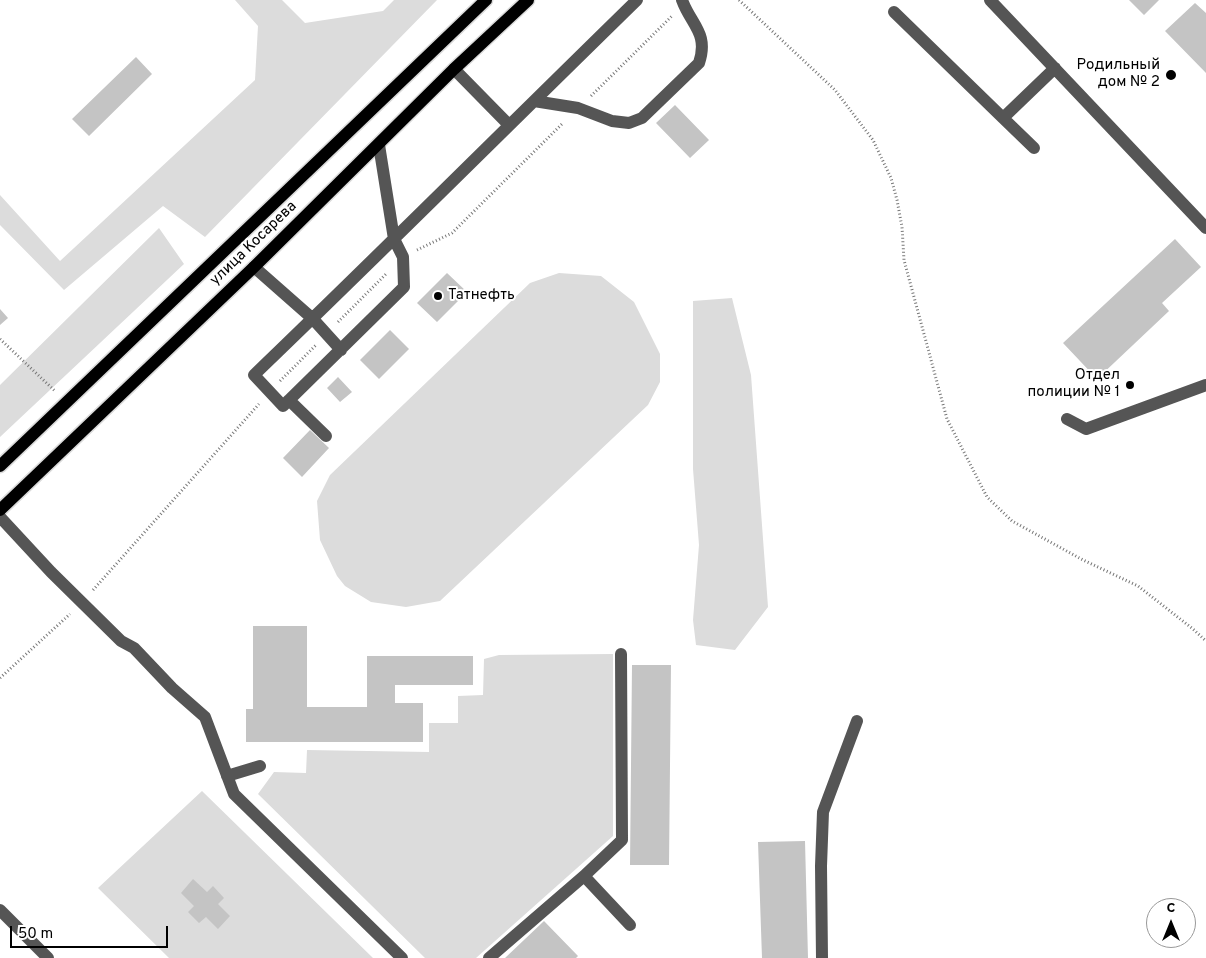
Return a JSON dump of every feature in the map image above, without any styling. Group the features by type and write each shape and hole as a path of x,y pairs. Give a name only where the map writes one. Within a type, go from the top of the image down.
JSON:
{"main road":[{"name":"улица Косарева","path":"0,466 486,0"},
{"name":"улица Косарева","path":"0,510 254,267 454,69 528,0"}],"street":[{"path":"379,145 394,239 403,257 404,287 283,406 254,375 313,319 394,239 509,125 636,0"},
{"path":"534,101 578,108 612,121 628,123 642,118 700,63 703,52 701,36 682,0"},
{"path":"990,0 1206,228"},
{"path":"894,12 1034,148"},
{"path":"1004,118 1055,68"},
{"path":"454,69 509,125"},
{"path":"254,267 313,319 341,350"},
{"path":"1067,419 1086,429 1206,385"},
{"path":"289,400 326,436"},
{"path":"0,517 51,572 121,641 134,648 172,688 205,718 234,794 402,958"},
{"path":"489,958 584,876 622,840 621,654"},
{"path":"822,958 820,866 823,812 857,721"},
{"path":"227,776 260,766"},
{"path":"584,876 630,925"},
{"path":"0,910 48,958"}],"path":[{"path":"739,0 836,90 873,140 891,178 897,200 902,227 904,260 947,419 987,497 1012,521 1083,560 1138,586 1206,641"},
{"path":"0,339 66,402"}],"shaded area":[{"path":"235,0 282,0 305,23 383,11 394,0 437,0 205,237 163,206 64,290 0,225 0,195 60,261 255,80 258,26"},
{"path":"159,228 184,264 0,437 0,385"},
{"path":"559,273 601,276 634,302 660,354 660,382 648,405 440,601 406,607 371,602 345,586 337,576 320,540 317,501 330,475 530,283"},
{"path":"732,298 751,375 768,607 735,650 696,645 693,620 699,545 693,469 693,301"},
{"path":"613,654 613,836 476,958 425,958 258,794 274,772 306,773 307,750 429,752 429,723 458,723 458,696 483,695 484,659 499,655"},
{"path":"202,791 373,958 169,958 98,888"}],"building":[{"path":"1129,0 1159,0 1144,15"},
{"path":"1195,3 1206,13 1206,73 1165,31"},
{"path":"136,57 152,74 89,136 72,119"},
{"path":"675,105 709,140 690,158 656,123"},
{"path":"1175,239 1201,267 1162,303 1169,311 1097,379 1063,343"},
{"path":"447,273 467,292 437,322 417,303"},
{"path":"0,309 8,318 0,325"},
{"path":"390,330 409,349 379,379 360,360"},
{"path":"338,377 352,392 340,402 327,388"},
{"path":"310,430 329,448 302,477 283,458"},
{"path":"253,626 307,626 307,707 367,707 367,656 473,656 473,685 395,685 395,703 423,703 423,742 246,742 246,709 253,709"},
{"path":"632,665 671,665 669,865 630,865"},
{"path":"805,841 808,958 762,958 758,842"},
{"path":"193,879 207,892 213,886 224,898 218,904 230,916 218,929 206,917 199,923 188,912 194,906 181,893"},
{"path":"544,921 578,956 576,958 505,958"}],"place":[{"name":"Родильный дом № 2","path":"1171,75"},
{"name":"Татнефть","path":"438,296"},
{"name":"Отдел полиции № 1","path":"1130,385"}]}
